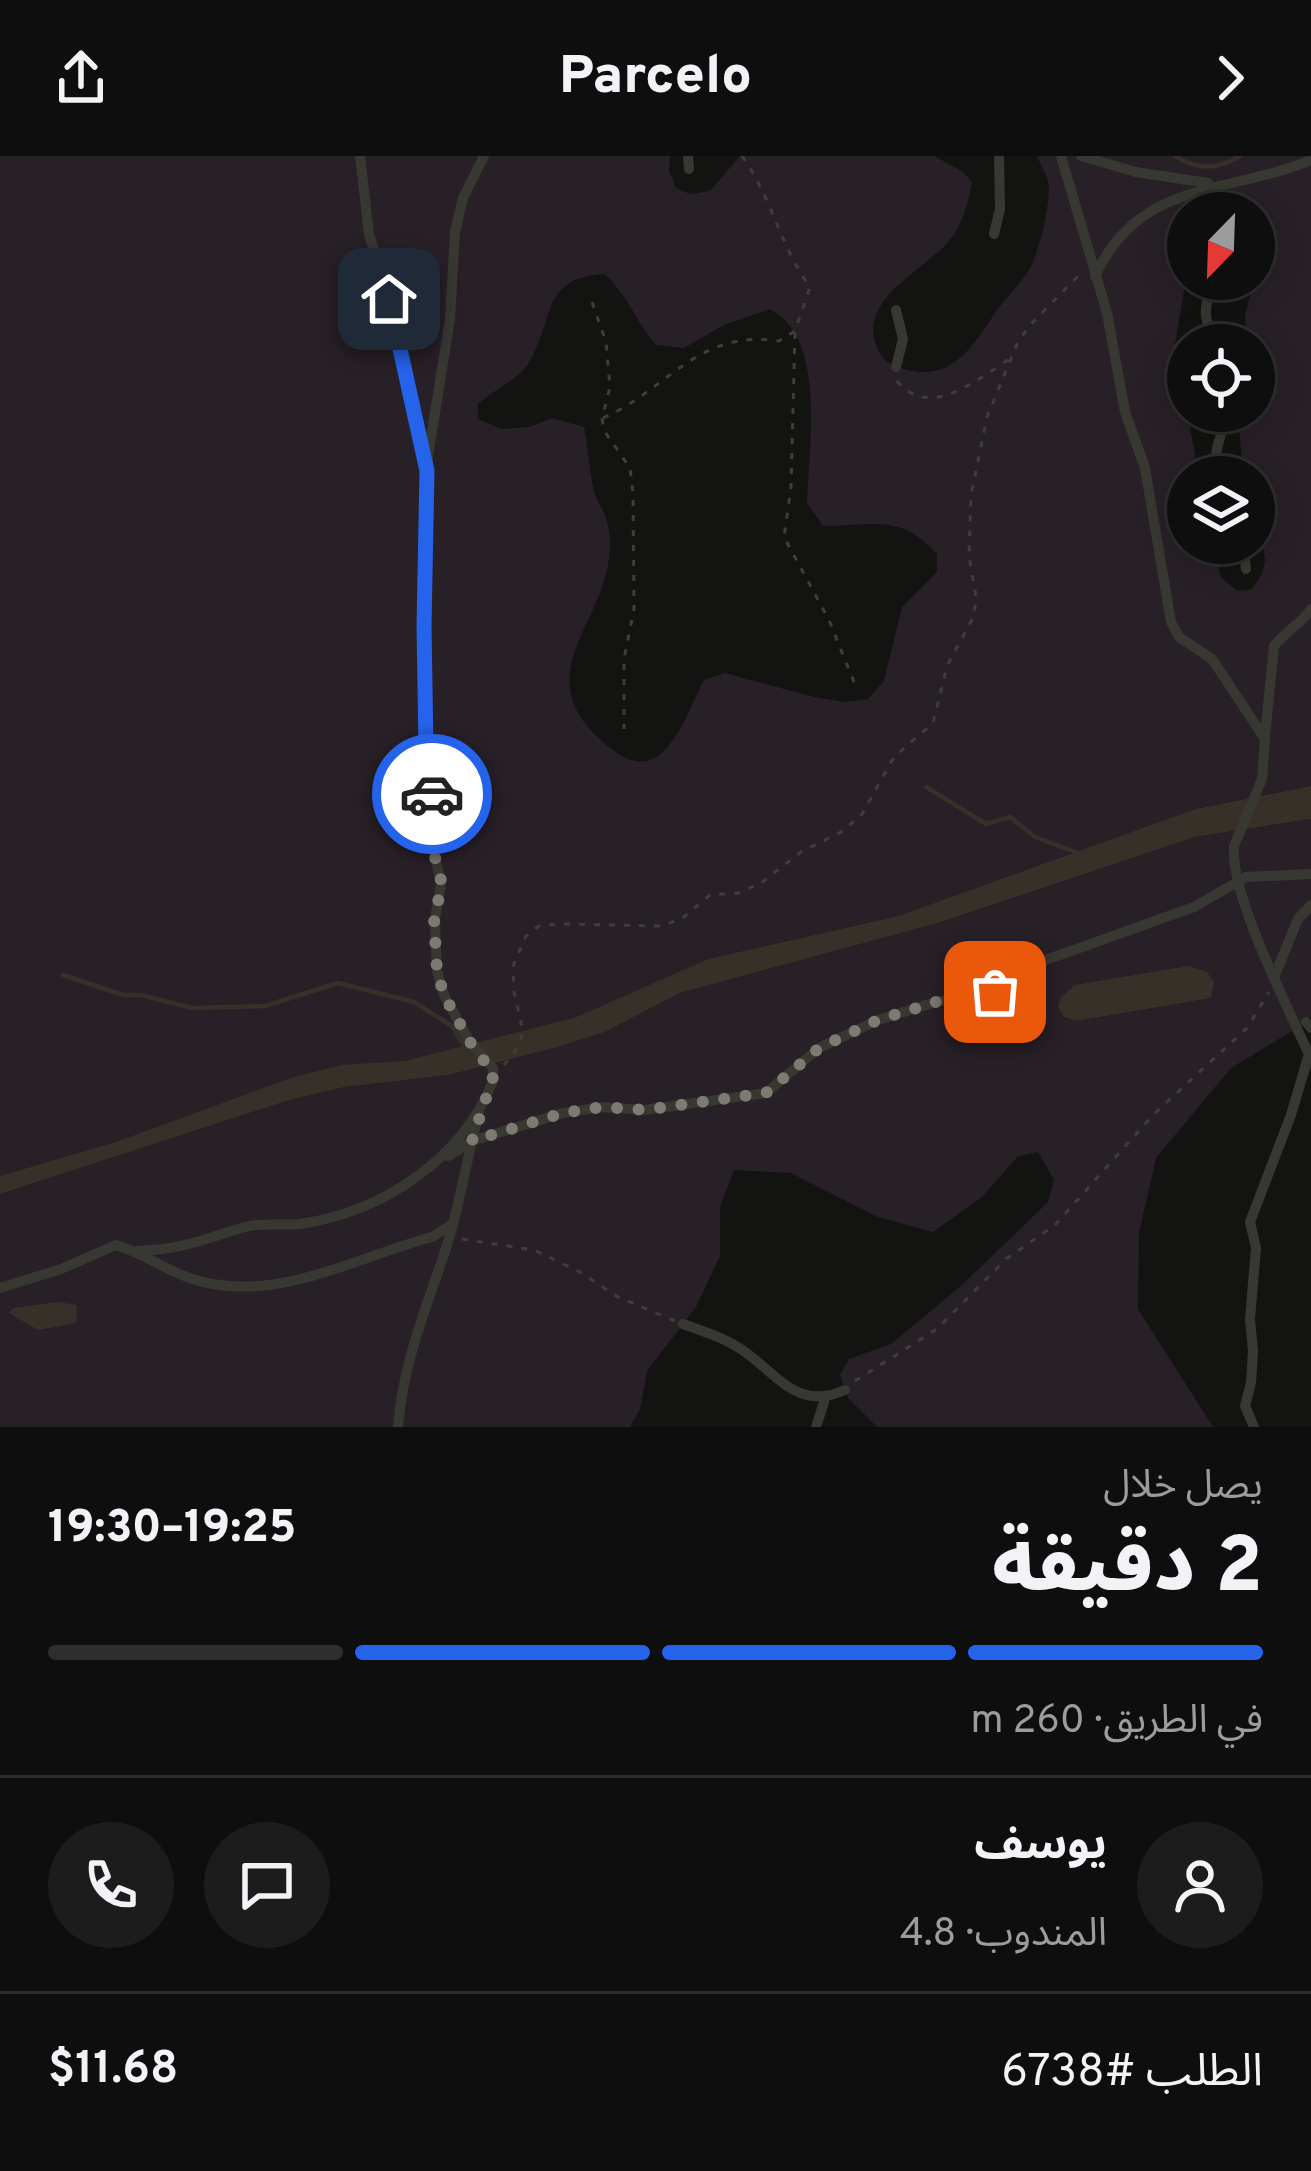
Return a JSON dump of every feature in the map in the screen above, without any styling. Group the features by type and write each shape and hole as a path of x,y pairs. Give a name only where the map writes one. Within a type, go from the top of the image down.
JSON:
{"street":[{"path":"360,156 369,234 389,299 427,471"},
{"path":"440,1162 493,1081 493,1068 470,1042 444,995 437,971 434,919 442,884 431,842 434,815 426,749 427,471 450,319 455,232 463,198 484,156"},
{"path":"994,234 1000,209 999,156"},
{"path":"1061,156 1107,313 1125,412 1145,468 1171,622 1179,637 1212,659 1264,739"},
{"path":"1082,156 1136,172 1223,184"},
{"path":"1095,276 1123,230 1154,208 1193,190 1280,173 1311,160"},
{"path":"896,310 903,339 896,367"},
{"path":"1245,564 1246,569"},
{"path":"1254,1427 1245,1406 1252,1383 1250,1319 1256,1248 1250,1222 1310,1057 1238,882 1234,846 1262,779 1274,646 1282,635 1300,626 1311,609"},
{"path":"136,1251 181,1249 248,1226 301,1224 328,1217 405,1187 472,1141 563,1113 603,1107 644,1110 766,1093 819,1048 878,1020 939,1001 970,1000 995,992 1029,966 1194,907 1238,882 1263,875 1311,874"},
{"path":"1275,975 1284,946 1311,904"},
{"path":"398,1427 400,1394 413,1340 453,1224 482,1102"},
{"path":"0,1288 116,1245 199,1282 242,1288 280,1285 432,1238 453,1224"},
{"path":"683,1324 746,1352 797,1393 825,1399 844,1390"},
{"path":"816,1427 825,1399"}],"path":[{"path":"742,156 759,179 788,253 810,287 795,331 791,488 784,537 829,620 856,687"},
{"path":"493,1068 505,1065 523,1031 513,966 526,936 539,926 560,924 662,926 710,896 738,893 761,883 862,814 894,757 933,723 947,666 974,616 976,596 969,556 976,458 1009,359 1029,326 1091,260"},
{"path":"592,302 606,342 610,387 602,419 605,432 631,468 632,480 634,608 623,659 624,729"},
{"path":"602,419 647,394 672,370 719,346 755,338 779,341 795,331"},
{"path":"896,367 897,384 913,395 934,399 954,394 1009,359"},
{"path":"844,1390 937,1329 1006,1259 1054,1225 1154,1114 1247,1028 1267,999 1275,975"},
{"path":"448,1238 534,1250 580,1272 618,1298 683,1324"}],"shaded area":[{"path":"0,156 670,156 669,171 676,188 690,194 710,191 740,156 934,156 972,182 964,213 949,241 893,290 874,320 874,336 883,358 921,372 959,359 1029,270 1048,200 1048,181 1037,156 1311,156 1311,786 1195,809 898,916 708,959 576,1017 404,1061 290,1078 118,1141 0,1176","holes":["604,274 656,345 684,348 724,325 770,309 788,324 807,370 811,397 807,503 823,526 898,527 937,554 937,572 902,607 884,681 868,699 846,702 814,697 725,673 704,680 671,743 655,758 644,761 617,753 584,721 571,694 570,668 609,558 608,525 594,491 584,427 552,418 529,427 501,429 478,419 478,404 526,367 553,302 569,283"]},
{"path":"1311,786 1311,819 1195,837 938,923 680,993 605,1032 558,1047 449,1075 345,1087 289,1100 0,1194 0,1176 118,1141 290,1078 341,1065 404,1061 576,1017 708,959 898,916 1195,809"},
{"path":"1311,819 1311,1016 1231,1068 1156,1158 1139,1233 1138,1309 1213,1427 877,1427 848,1398 840,1375 849,1359 891,1344 962,1285 1048,1202 1054,1180 1038,1152 1018,1156 982,1197 933,1232 878,1217 791,1173 734,1170 720,1206 720,1256 696,1307 647,1371 640,1409 630,1427 0,1427 0,1194 288,1100 345,1087 449,1075 558,1047 605,1032 680,993 938,923 1195,837","holes":["1061,997 1211,998 1077,1021"]},
{"path":"1189,966 1207,972 1214,982 1211,998 1077,1021 1064,1017 1058,1007 1061,997 1075,985"},
{"path":"57,1302 77,1305 76,1323 38,1330 9,1313 13,1308"}],"waterway":[{"path":"1175,156 1207,166 1240,156"},
{"path":"926,787 986,824 1010,817 1035,837 1083,855"},
{"path":"63,975 123,995 192,1008 265,1006 338,983 414,1002 452,1026 465,1047"}],"way so far":[{"path":"432,794 431,842 442,884 434,919 437,971 444,995 470,1042 494,1074 472,1141 563,1113 603,1107 644,1110 766,1093 819,1048 878,1020 939,1001 970,1000 995,992"}],"route":[{"path":"389,299 427,471 424,626 426,749 432,794"}]}
